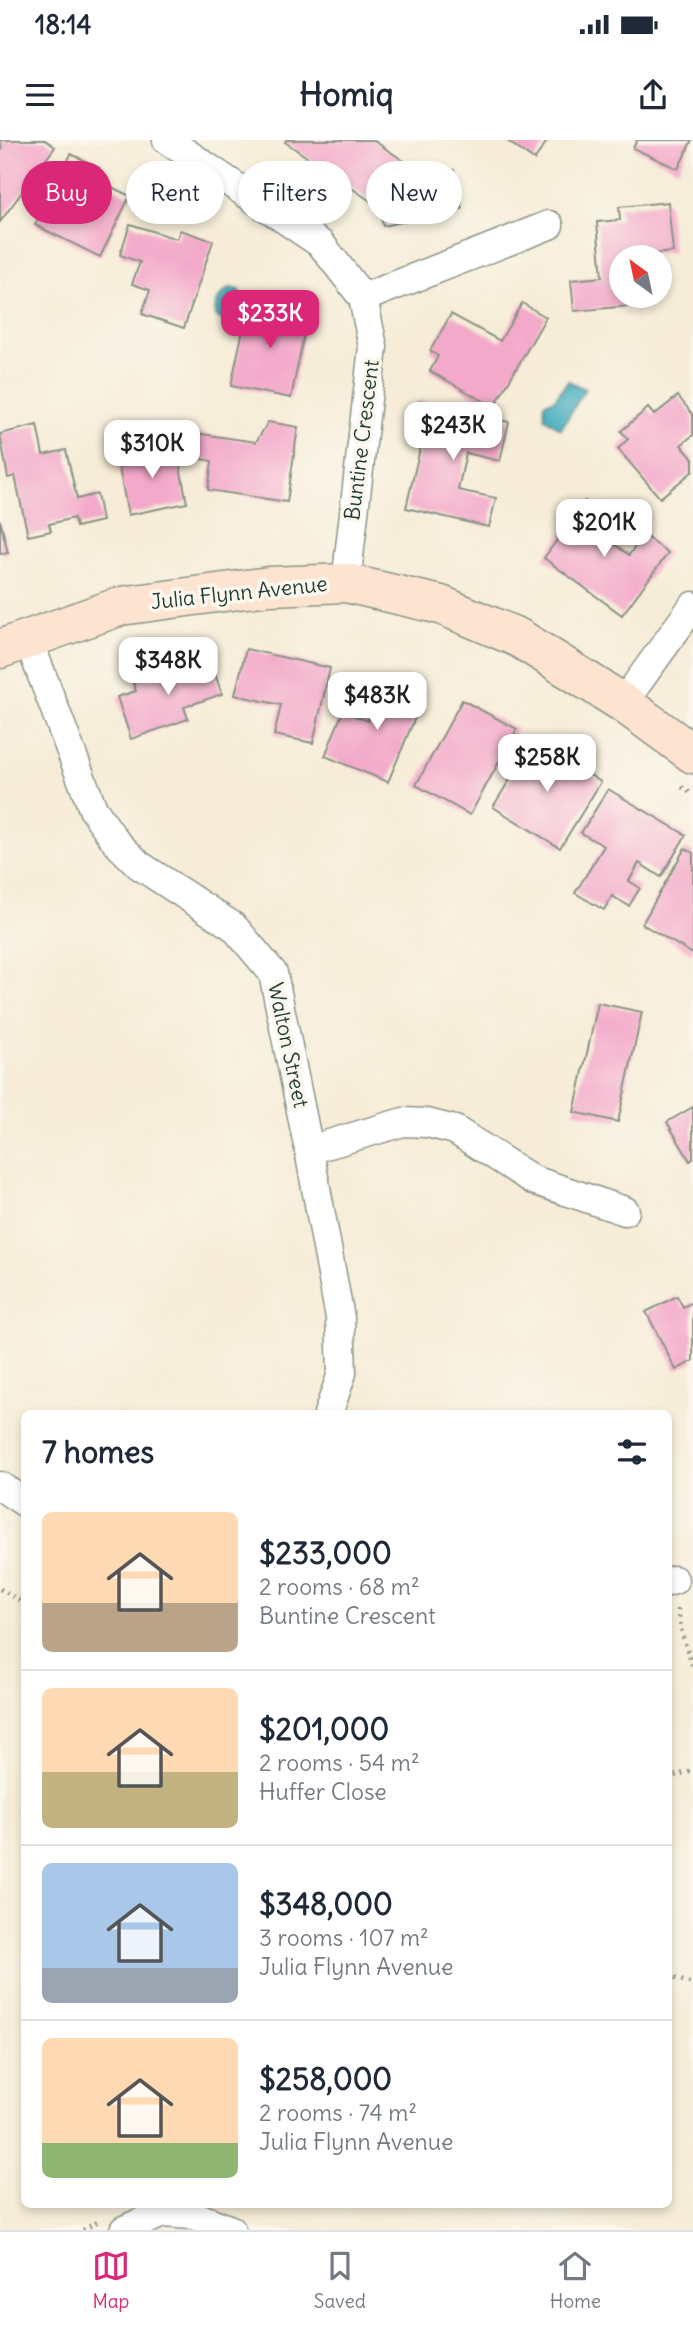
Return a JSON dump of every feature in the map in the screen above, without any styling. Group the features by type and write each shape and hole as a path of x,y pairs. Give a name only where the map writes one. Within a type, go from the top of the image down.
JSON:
{"street":[{"name":"Buntine Crescent","path":"167,140 321,244 363,298 373,347 346,583"},
{"path":"363,298 549,225"},
{"name":"Julia Flynn Avenue","path":"14,644 121,606 270,586 346,583 442,605 508,634 623,703 682,766"},
{"path":"623,703 693,606"},
{"name":"Walton Street","path":"14,644 93,809 116,842 139,865 234,927 273,973 340,1318 342,1373 329,1410"},
{"path":"309,1150 403,1122 427,1123 455,1129 533,1180 625,1211"},
{"path":"0,1486 21,1500"},
{"path":"124,2230 162,2213 193,2215 231,2230"}],"path":[{"path":"682,766 693,795"},
{"path":"672,1586 682,1634 693,1668"},
{"path":"0,1589 21,1601"},
{"path":"672,1777 693,1770"},
{"path":"672,1977 693,1984"}],"water":[{"path":"230,288 239,290 240,294 238,317 234,322 227,322 215,316 218,300"},
{"path":"568,381 585,389 561,429 545,418 544,403 554,400"}],"building":[{"path":"0,140 45,140 55,147 45,161 21,161 21,193 0,222 0,152"},
{"path":"373,140 404,161 366,161 366,198 352,188 352,161 312,161 285,142"},
{"path":"506,140 548,140 534,160"},
{"path":"637,140 692,140 678,169 633,148"},
{"path":"71,154 86,161 67,161"},
{"path":"112,187 126,194 126,204 100,257 35,225 112,224"},
{"path":"668,202 673,252 672,245 609,245 609,308 574,311 571,280 602,277 597,222 620,220 619,207"},
{"path":"130,224 177,239 180,230 213,241 184,328 142,314 150,290 132,284 140,262 120,255"},
{"path":"249,301 308,314 291,398 231,386"},
{"path":"522,303 546,317 494,407 430,371 438,356 430,351 451,314 500,341"},
{"path":"678,396 693,415 693,435 681,445 693,459 693,471 660,498 618,449 628,439 621,431 648,408 654,415"},
{"path":"419,401 509,422 500,461 466,453 458,490 496,498 489,527 406,508 423,436 412,433"},
{"path":"268,422 298,427 287,502 208,490 212,461 190,457 194,433 256,442"},
{"path":"37,425 43,455 66,450 77,499 97,494 102,521 76,527 74,518 49,524 51,531 28,536 15,476 8,478 0,434"},
{"path":"176,446 187,503 128,515 117,457"},
{"path":"585,501 621,527 610,541 629,555 644,535 668,553 622,615 544,558"},
{"path":"0,520 8,553 0,554"},
{"path":"246,649 330,668 313,743 274,735 281,705 235,695"},
{"path":"209,657 222,694 184,707 188,719 131,739 117,697 136,691 133,683"},
{"path":"386,678 425,694 388,782 325,756 343,711 368,721"},
{"path":"462,700 517,729 470,815 416,785"},
{"path":"534,740 601,782 560,848 493,807"},
{"path":"608,789 686,835 661,877 639,863 629,881 640,888 629,906 612,896 604,910 575,893 604,846 581,833"},
{"path":"685,848 693,853 693,954 642,924"},
{"path":"598,1003 642,1012 618,1122 574,1112"},
{"path":"693,1107 693,1159 690,1161 667,1122"},
{"path":"677,1296 683,1307 693,1302 693,1361 676,1370 646,1312"}]}
